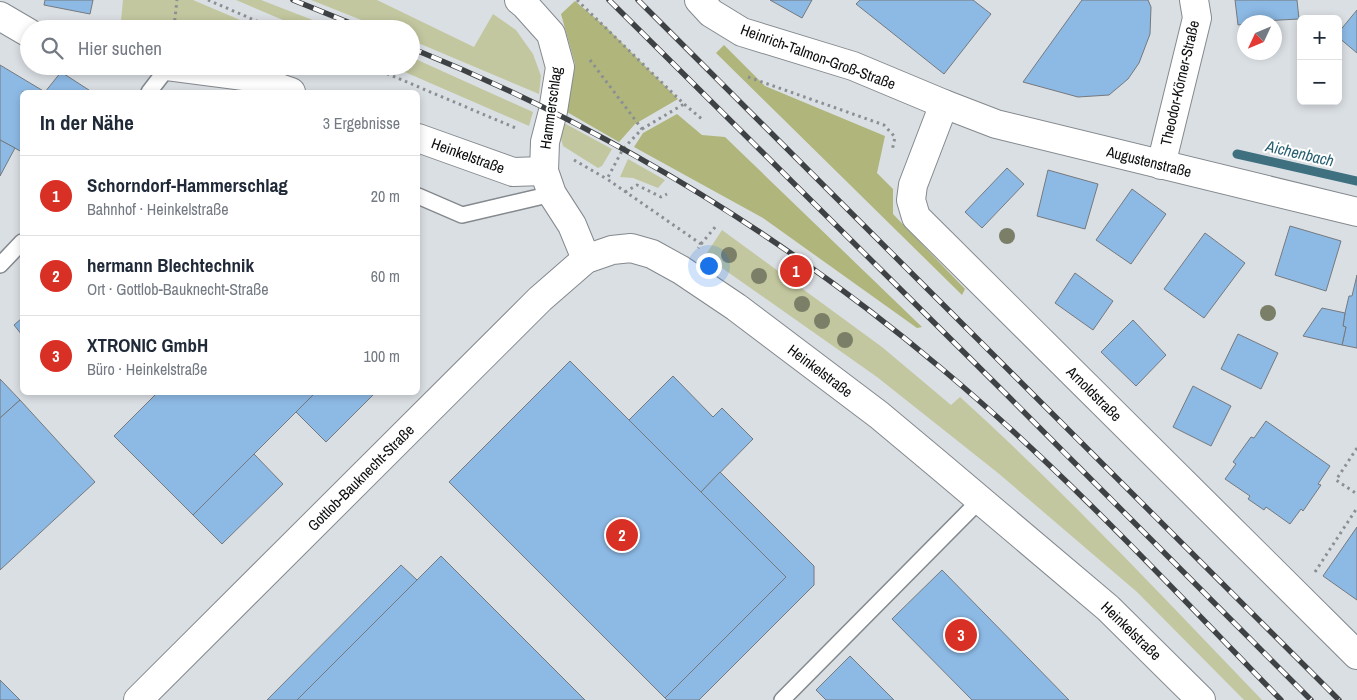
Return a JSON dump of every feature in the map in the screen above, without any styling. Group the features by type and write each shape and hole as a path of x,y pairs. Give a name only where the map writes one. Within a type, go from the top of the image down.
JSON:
{"street":[{"name":"Hammerschlag","path":"519,0 551,34 560,67 553,111 545,142 548,182"},
{"name":"Heinrich-Talmon-Groß-Straße","path":"698,0 712,13 742,32 853,66 944,104"},
{"name":"Theodor-Körner-Straße","path":"1161,165 1197,18 1194,0"},
{"path":"0,16 20,28"},
{"path":"236,75 285,90"},
{"name":"Augustenstraße","path":"944,104 996,124 1357,212"},
{"name":"Arnoldstraße","path":"944,104 912,185 911,200 916,217 1357,655"},
{"name":"Heinkelstraße","path":"420,139 513,172 548,182"},
{"path":"548,182 572,225 586,259"},
{"name":"Heinkelstraße","path":"586,259 612,250 631,248 652,254 681,270 736,307 879,415 1108,608 1201,700"},
{"name":"Gottlob-Bauknecht-Straße","path":"138,700 533,306 586,259"}],"lane":[{"path":"150,90 161,75"},
{"path":"420,197 462,215 548,182"},
{"path":"0,265 20,244"},
{"path":"782,700 980,500"}],"path":[{"path":"175,20 177,0"},
{"path":"208,0 254,20"},
{"path":"577,0 684,104 703,120"},
{"path":"584,53 642,128"},
{"path":"391,75 510,125 545,142"},
{"path":"748,77 884,125 895,137 892,153"},
{"path":"684,104 642,128 623,149 607,179 701,244"},
{"path":"625,192 637,185 660,197 667,194"},
{"path":"681,270 716,226"},
{"path":"1357,448 1336,480 1357,494"},
{"path":"1298,597 1357,508"}],"green space":[{"path":"123,0 193,0 240,20 121,20"},
{"path":"236,0 261,0 313,20 283,20"},
{"path":"311,0 377,0 418,20 361,20"},
{"path":"575,1 607,28 678,99 635,124 619,142 567,112 575,64 561,14"},
{"path":"493,14 516,30 533,54 541,76 539,94 420,44 420,21 474,47"},
{"path":"724,45 765,86 885,136 877,173 893,189 893,214 965,289 962,295 716,53"},
{"path":"420,61 533,112 529,126 412,75 420,75"},
{"path":"677,114 702,135 725,137 922,327 917,328 763,218 634,147 643,133"},
{"path":"564,123 612,149 602,166 598,168 563,146 560,135"},
{"path":"628,159 665,180 658,188 633,178 620,177"},
{"path":"722,230 882,347 951,405 960,397 1076,508 1262,700 1244,700 1137,592 998,473 877,377 705,256"}],"building":[{"path":"45,0 93,0 90,14 44,5"},
{"path":"770,0 812,0 802,18"},
{"path":"860,0 973,0 991,14 944,74 856,4"},
{"path":"1082,0 1148,0 1151,7 1150,34 1139,63 1128,79 1109,95 1078,97 1023,82"},
{"path":"1235,0 1297,0 1299,15 1297,19 1282,20 1282,15 1237,15 1237,17"},
{"path":"1357,10 1357,53 1342,40 1342,28"},
{"path":"0,65 42,90 20,90 20,151 0,140"},
{"path":"59,75 66,75 89,90 47,90"},
{"path":"0,140 15,148 0,176"},
{"path":"1007,168 1024,184 982,228 965,212"},
{"path":"1048,170 1098,184 1085,229 1037,216"},
{"path":"1132,189 1166,214 1131,264 1096,240"},
{"path":"1290,226 1341,241 1326,291 1275,275"},
{"path":"1205,233 1245,263 1204,318 1164,289"},
{"path":"1075,273 1113,301 1093,330 1055,303"},
{"path":"1357,275 1357,348 1342,345 1346,327 1343,326 1345,313 1349,296 1352,296"},
{"path":"1322,308 1345,313 1343,326 1346,327 1342,345 1303,336"},
{"path":"20,320 20,332 14,325"},
{"path":"1133,320 1166,355 1136,386 1101,352"},
{"path":"1238,334 1278,353 1261,389 1221,369"},
{"path":"570,361 786,577 665,698 449,482"},
{"path":"673,376 713,417 722,408 753,439 701,492 629,420"},
{"path":"0,379 20,400 0,418"},
{"path":"1193,386 1231,406 1211,446 1173,427"},
{"path":"155,395 313,395 193,515 114,436"},
{"path":"313,395 373,395 326,442 296,412"},
{"path":"20,400 95,482 0,570 0,418"},
{"path":"1266,421 1330,466 1318,484 1321,485 1303,511 1301,509 1290,524 1266,507 1264,510 1248,499 1250,496 1225,479 1236,464 1233,462 1251,437 1254,438"},
{"path":"254,454 283,484 222,544 193,515"},
{"path":"720,472 814,566 814,585 699,700 667,700 665,698 786,577 701,492"},
{"path":"1357,527 1357,600 1323,576"},
{"path":"441,556 585,700 297,700"},
{"path":"401,565 417,580 297,700 267,700"},
{"path":"942,570 1069,700 972,700 892,619"},
{"path":"850,656 894,700 826,700 816,690"},
{"path":"0,680 20,700 0,700"}],"waterway":[{"name":"Aichenbach","path":"1237,154 1357,181"}],"railway":[{"path":"293,0 343,20"},
{"path":"609,0 1311,700"},
{"path":"638,0 1339,700"},
{"path":"420,52 553,112 622,149 755,229 819,273 942,369 1031,447 1116,530 1281,700"}],"place":[{"name":"Schorndorf-Hammerschlag","path":"796,271"},
{"name":"hermann Blechtechnik","path":"622,535"},
{"name":"XTRONIC GmbH","path":"961,635"}]}
